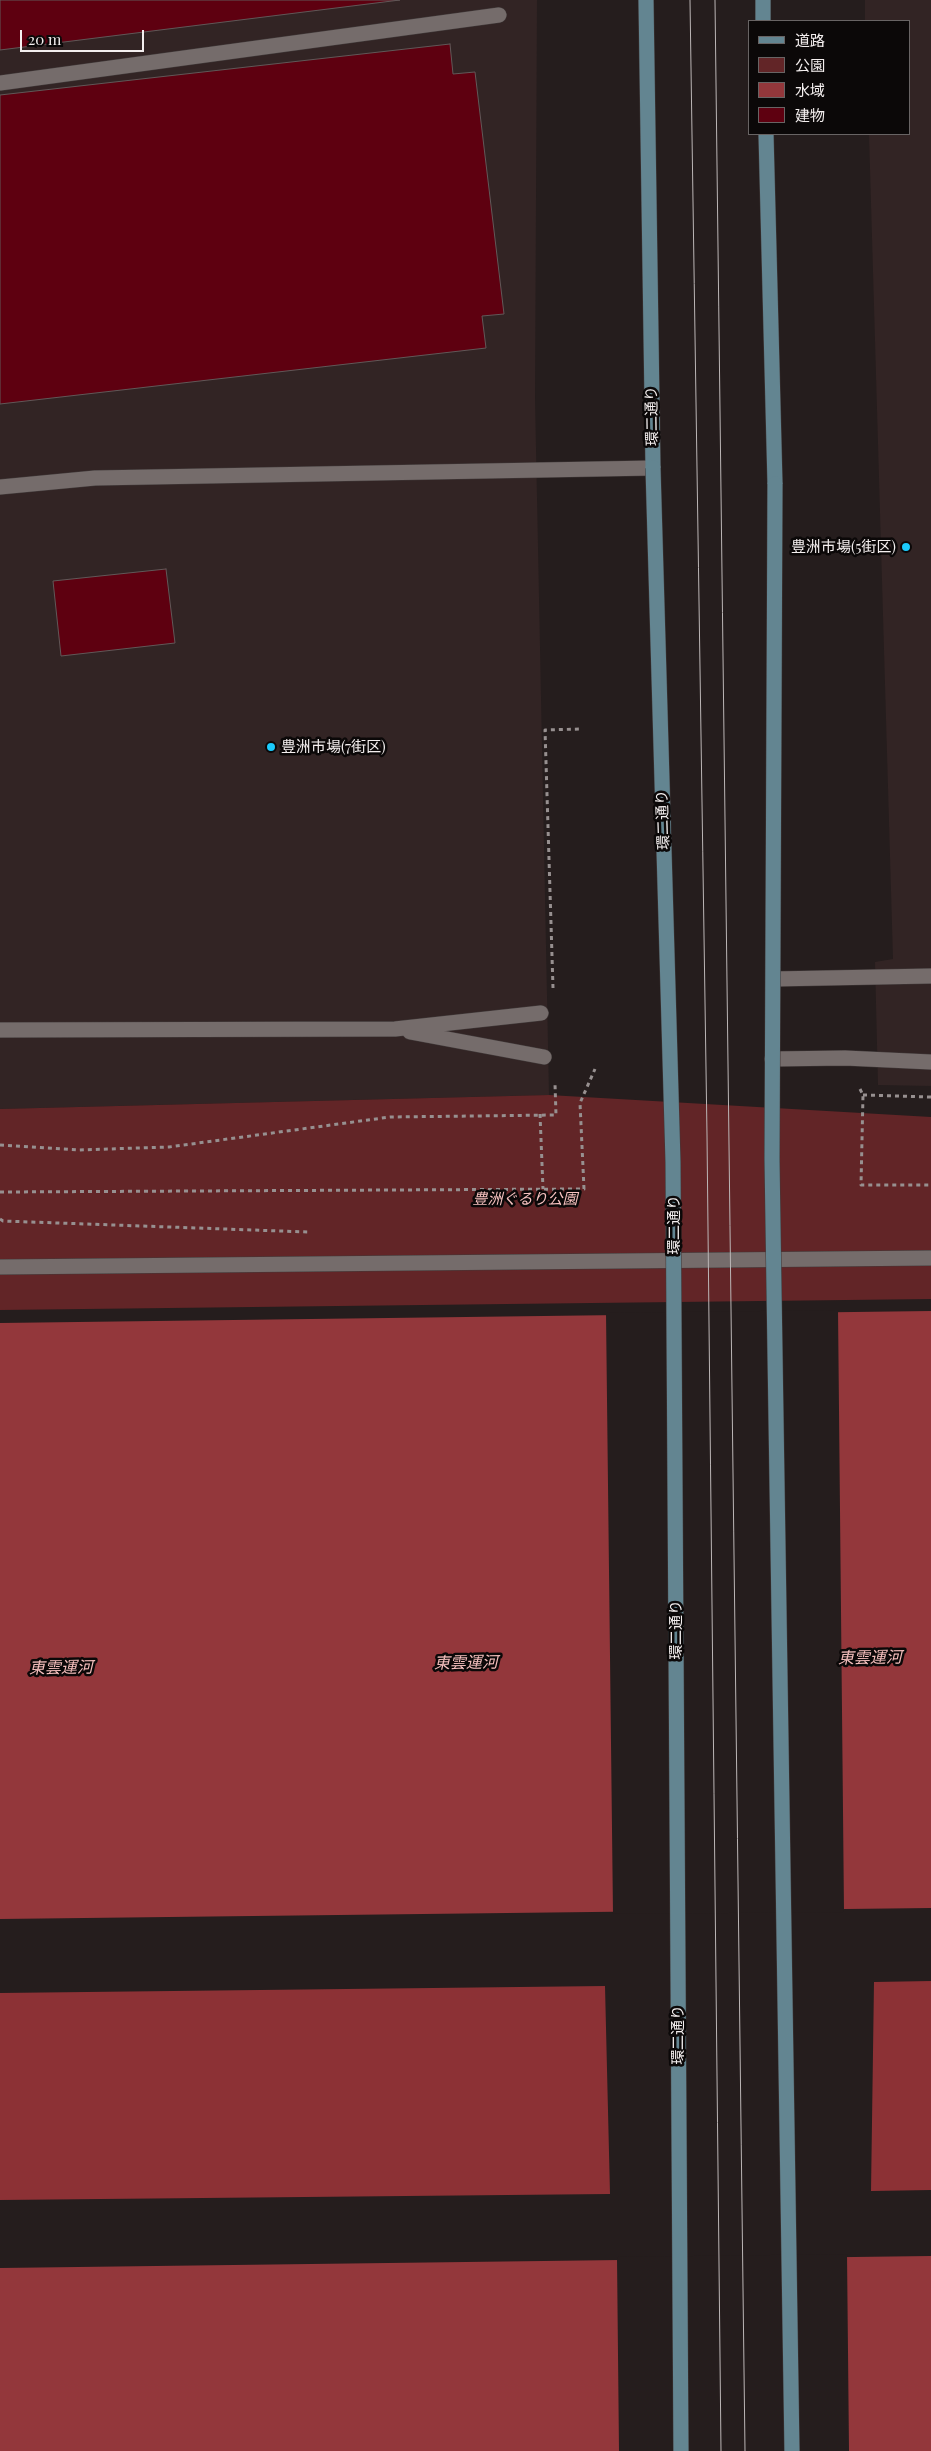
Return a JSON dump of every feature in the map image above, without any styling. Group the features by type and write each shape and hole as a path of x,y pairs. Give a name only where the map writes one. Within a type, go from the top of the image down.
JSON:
{"main road":[{"name":"環二通り","path":"646,0 653,468 673,1162 681,2451"},
{"path":"763,0 763,20"},
{"path":"766,135 775,484 772,1179 792,2451"}],"street":[{"path":"0,83 499,15"},
{"path":"0,487 95,478 653,468"},
{"path":"773,979 931,976"},
{"path":"0,1030 395,1029 541,1013"},
{"path":"395,1029 544,1057"},
{"path":"772,1059 845,1058 931,1062"},
{"path":"0,1267 931,1258"}],"path":[{"path":"553,996 545,730 580,729"},
{"path":"0,1192 584,1189 580,1103 595,1069"},
{"path":"0,1145 78,1150 169,1147 390,1117 556,1115 555,1075"},
{"path":"931,1097 863,1095 861,1185 931,1185"},
{"path":"540,1114 543,1189"},
{"path":"0,1219 3,1221 311,1232"}],"shaded area":[{"name":"豊洲市場(7街区)","path":"0,0 537,0 535,398 549,1095 0,1109"},
{"name":"豊洲市場(5街区)","path":"865,0 931,0 931,1086 878,1085 875,962 893,959 869,135 911,135 911,20 865,20"},
{"path":"931,1981 931,2190 871,2191 874,1982"},
{"path":"605,1986 610,2194 0,2200 0,1993"}],"green space":[{"name":"豊洲ぐるり公園","path":"549,1095 931,1117 931,1299 0,1310 0,1109"}],"water":[{"name":"東雲運河","path":"931,1311 931,1908 0,1919 0,1323"},
{"path":"931,2256 931,2451 0,2451 0,2268"}],"pier":[{"path":"838,1310 844,1912 613,1914 606,1313"},
{"path":"847,2254 849,2451 619,2451 617,2257"}],"building":[{"path":"0,0 400,0 0,50"},
{"path":"450,44 453,74 475,72 504,314 482,316 486,348 0,404 0,95"},
{"path":"166,569 175,643 61,656 53,581"}],"tram line":[{"path":"690,0 707,1135 721,2451"},
{"path":"715,0 745,2451"}],"place":[{"name":"豊洲市場(5街区)","path":"906,547"},
{"name":"豊洲市場(7街区)","path":"271,747"}]}
